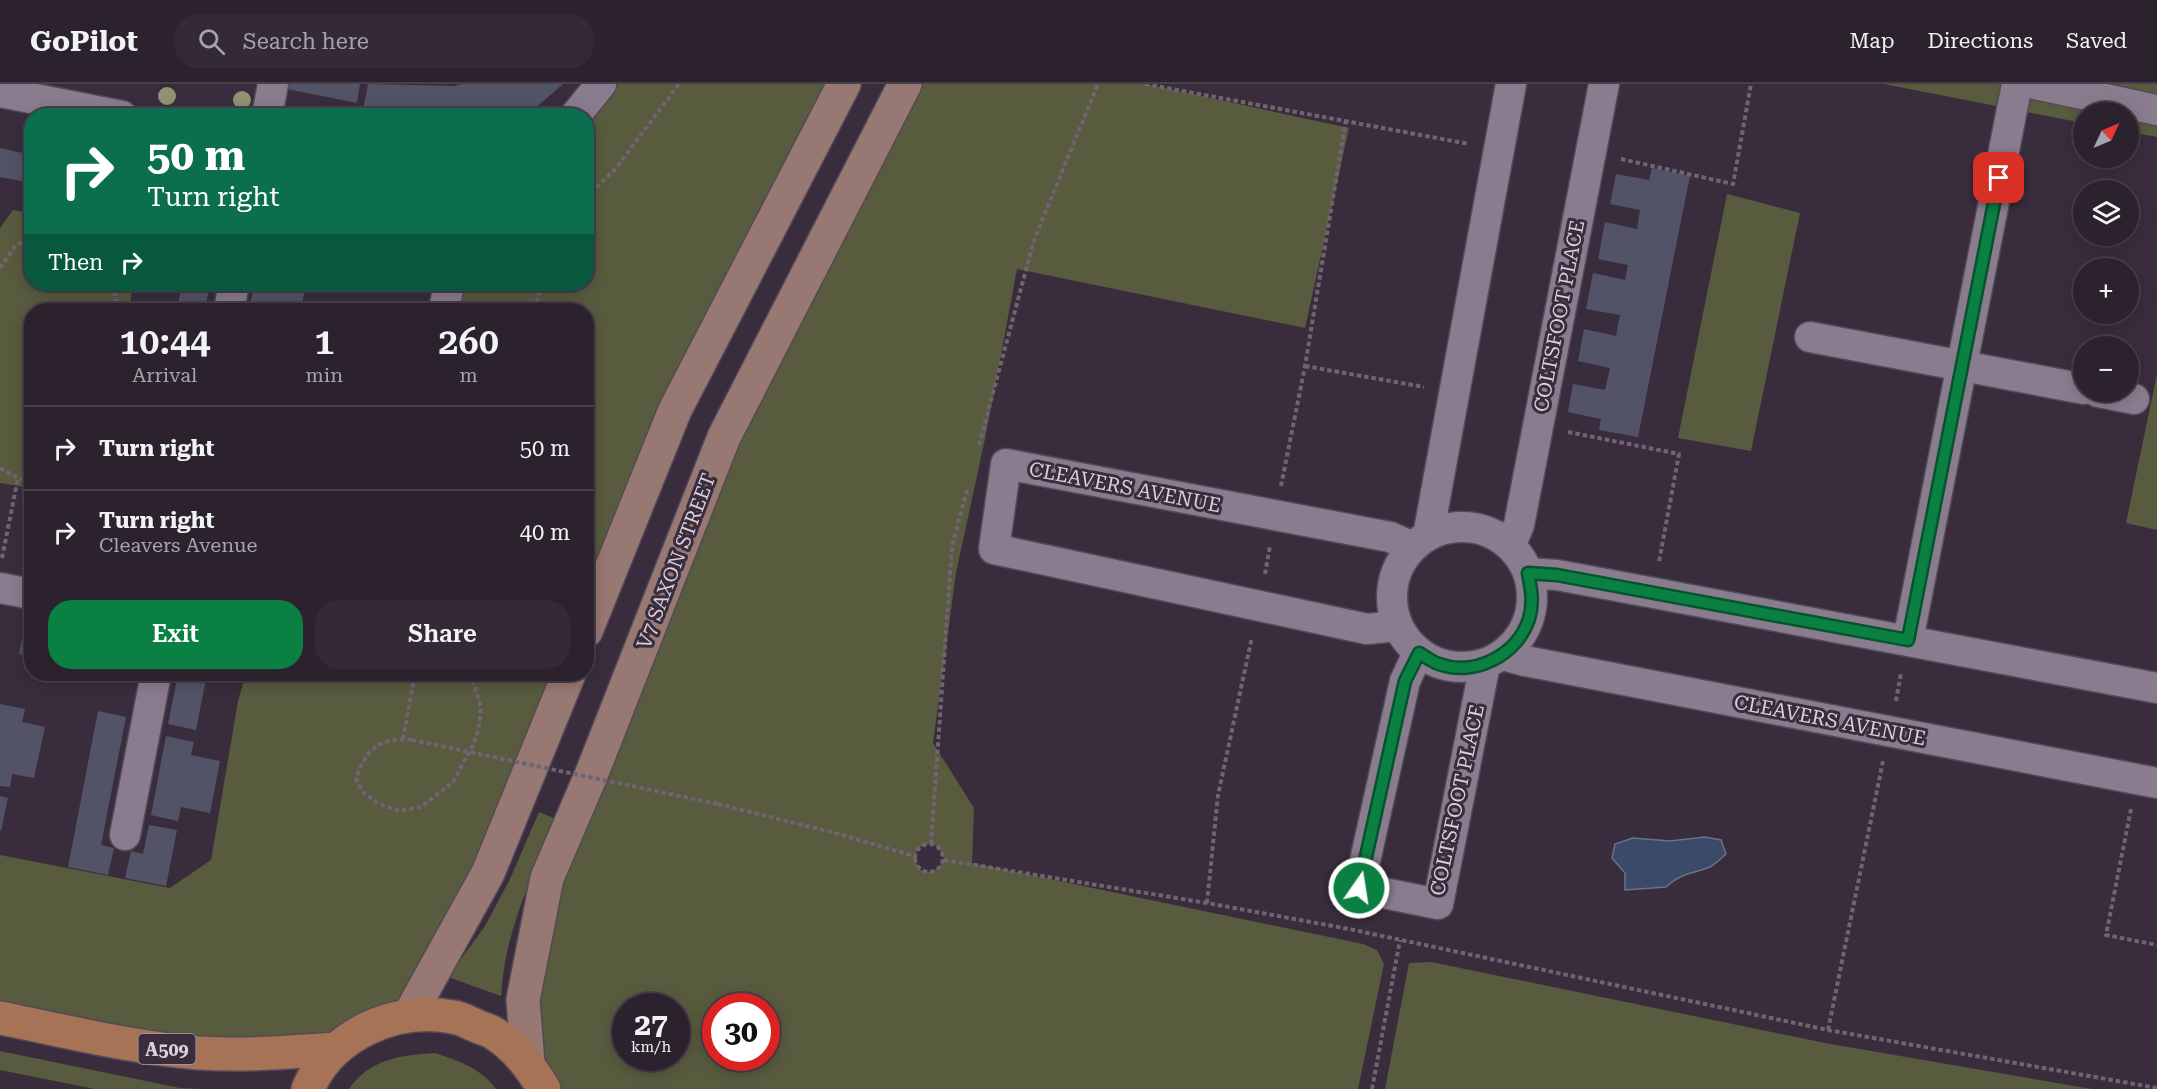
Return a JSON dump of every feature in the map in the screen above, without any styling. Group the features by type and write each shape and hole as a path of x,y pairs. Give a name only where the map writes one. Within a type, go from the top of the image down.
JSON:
{"main road":[{"name":"A509","path":"308,1089 313,1078 336,1049 371,1026 410,1014 454,1017 495,1034 536,1076"},
{"name":"A509","path":"0,1018 143,1046 199,1053 272,1053 336,1049"}],"street":[{"path":"268,108 273,84"},
{"path":"582,108 601,84"},
{"path":"594,611 675,410 844,84"},
{"name":"V7 SAXON STREET","path":"536,1076 523,1000 547,878 596,762 724,437 905,84"},
{"path":"1420,541 1454,393 1511,84"},
{"name":"COLTSFOOT PLACE","path":"1510,546 1519,525 1604,84"},
{"path":"1908,640 2017,84"},
{"path":"2035,84 2157,110"},
{"path":"0,92 81,108"},
{"path":"1810,337 2073,386"},
{"name":"CLEAVERS AVENUE","path":"1397,626 1367,628 994,549 1006,465 1420,541"},
{"path":"1449,528 1470,528 1492,534 1510,546 1521,558 1528,573 1532,596 1529,618 1519,639 1494,660 1462,668 1439,664 1419,653 1406,641 1397,626 1392,605 1393,584 1400,564 1420,541 1449,528"},
{"path":"1,573 24,589"},
{"path":"1528,573 1557,575 2157,688"},
{"name":"COLTSFOOT PLACE","path":"1419,653 1405,681 1359,888 1437,904 1494,660"},
{"name":"CLEAVERS AVENUE","path":"1494,660 1525,661 2147,781"},
{"path":"125,834 155,681"},
{"path":"410,1014 488,873 566,681"}],"path":[{"path":"594,190 616,168 679,84"},
{"path":"1145,84 1498,150"},
{"path":"1591,153 1733,184 1751,84"},
{"path":"0,268 15,246 24,241"},
{"path":"1305,366 1454,393"},
{"path":"1538,426 1679,454 1653,593"},
{"path":"0,468 18,478 24,478"},
{"path":"1,573 18,478"},
{"path":"1828,1030 1908,640"},
{"path":"403,739 414,681"},
{"path":"473,681 481,707 479,728 460,771 453,783 421,807 399,811 377,803 363,792 356,779 361,762 372,748 382,743 403,739 412,740 718,804 839,834 914,856"},
{"path":"2147,781 2106,935 2157,945"},
{"path":"914,856 920,847 931,844 940,850 944,860"},
{"path":"914,856 917,866 927,872 937,870 944,860"},
{"path":"944,860 1207,903 1400,940 1828,1030 2157,1088"},
{"path":"1371,1089 1400,940"}],"green space":[{"path":"615,84 841,84 594,616 594,303 457,303 460,291 594,291 594,112"},
{"path":"905,84 1146,84 1349,128 1305,328 1017,269 986,434 956,573 933,743 974,808 972,863 1363,944 1377,950 1384,964 1358,1089 544,1089 523,1000 547,878 677,552","holes":["925,844 935,845 944,860 937,869 921,870 915,859 917,852"]},
{"path":"1884,84 2157,84 2157,137 2139,134 2139,102 2073,102 2073,121"},
{"path":"1727,194 1800,213 1751,451 1678,438"},
{"path":"13,210 24,212 24,291 132,291 130,303 24,303 24,487 0,483 0,228"},
{"path":"2157,374 2157,530 2126,523"},
{"path":"244,681 566,681 410,1014 272,1053 0,1018 0,855 170,888 211,860 238,701"},
{"path":"539,812 558,820 521,905 508,949 501,996 448,977 485,926 510,879"},
{"path":"1431,962 1825,1043 2092,1089 1385,1089 1409,963"},
{"path":"0,1051 180,1088 201,1089 95,1089 0,1070"},
{"path":"435,1053 476,1070 496,1089 349,1089 366,1071 387,1060"}],"water":[{"path":"1705,837 1721,840 1726,854 1712,866 1682,876 1666,887 1625,890 1625,873 1612,858 1615,844 1633,838 1670,841"}],"building":[{"path":"288,84 360,84 357,103 287,89"},
{"path":"368,84 455,86 461,84 563,84 535,108 364,108"},
{"path":"0,148 24,153 24,182 0,177"},
{"path":"1652,168 1690,176 1638,437 1599,430 1601,419 1568,412 1573,384 1605,390 1610,368 1578,361 1584,329 1616,336 1620,315 1586,309 1593,273 1625,280 1628,265 1598,259 1605,222 1637,229 1640,210 1610,204 1616,174 1649,180"},
{"path":"181,291 209,291 206,303 178,303"},
{"path":"253,291 305,291 302,303 250,303"},
{"path":"24,626 24,655 19,654"},
{"path":"177,681 206,681 196,730 168,724"},
{"path":"0,704 25,709 22,722 45,727 34,778 12,774 10,787 0,786"},
{"path":"98,711 126,717 101,845 114,848 108,875 68,867"},
{"path":"166,736 194,742 191,755 220,761 210,813 181,807 178,821 151,815"},
{"path":"0,796 8,798 1,831 0,831"},
{"path":"149,825 177,830 166,886 125,878 131,851 143,854"}],"route":[{"path":"1359,888 1405,681 1419,653 1439,664 1462,668 1485,664 1503,655 1519,639 1529,618 1532,596 1528,573 1557,575 1908,640 1999,178"}]}
